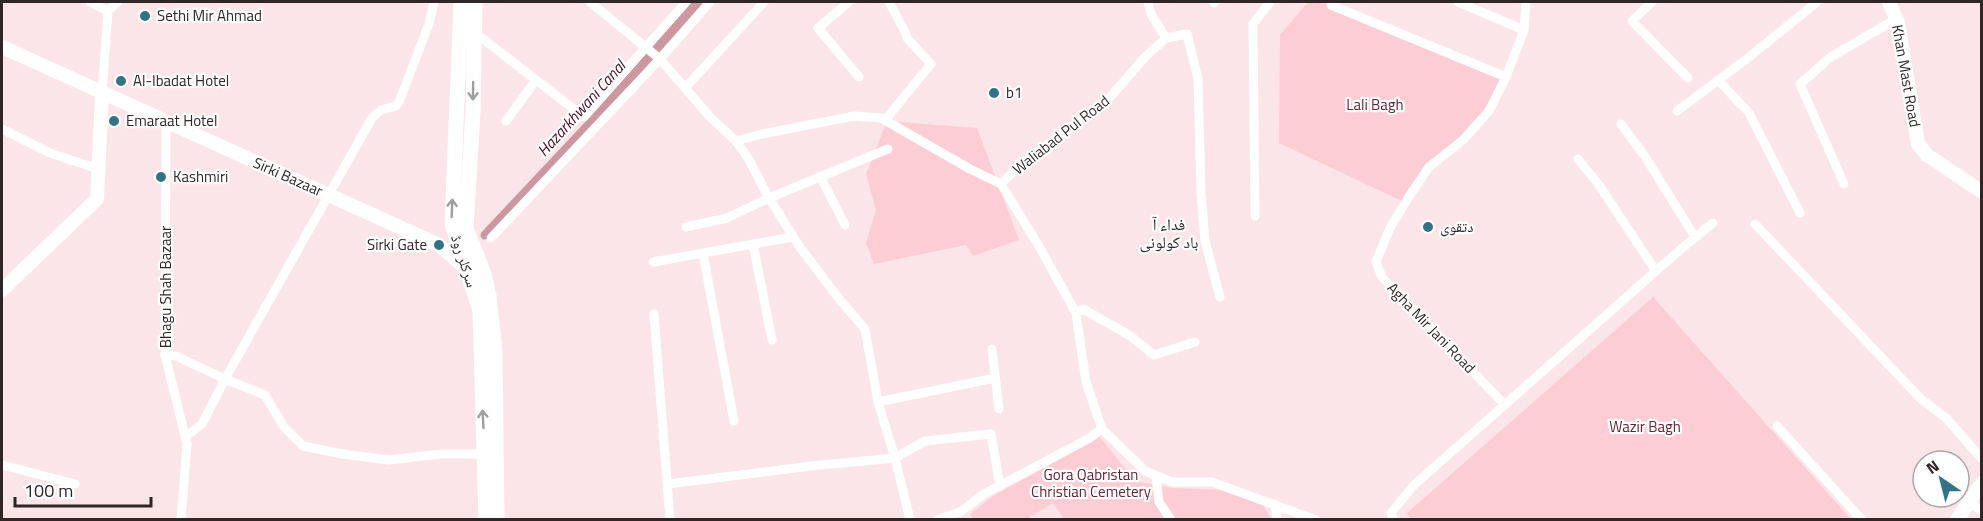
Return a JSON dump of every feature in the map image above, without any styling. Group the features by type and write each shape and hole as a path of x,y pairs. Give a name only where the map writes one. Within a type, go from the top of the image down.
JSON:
{"main road":[{"name":"سرکلر روڈ","path":"461,2 452,224 460,230 473,266 488,350 486,519"},
{"path":"460,230 472,112 475,2"},
{"name":"Khan Mast Road","path":"1888,2 1896,19 1918,144 1927,155 1982,192"},
{"name":"Sirki Bazaar","path":"2,47 439,245 473,266"},
{"path":"2,290 97,199 102,94"},
{"path":"488,350 497,519"},
{"path":"1971,499 1982,483"}],"street":[{"path":"90,2 108,11"},
{"path":"102,94 108,11 118,2"},
{"path":"185,437 202,424 214,404 225,379 372,118 381,110 399,102 429,24 434,2"},
{"path":"590,2 660,59 710,117 736,141 793,237 865,329 878,402 910,519"},
{"path":"474,33 584,117 686,2"},
{"path":"491,238 660,59 710,2"},
{"path":"686,88 764,2"},
{"path":"849,2 818,28 859,77"},
{"path":"885,120 931,64 907,38 889,2"},
{"path":"1148,2 1151,14 1166,38 1187,34 1198,79 1201,192 1205,241 1220,297"},
{"path":"1255,216 1253,24 1270,2"},
{"path":"1334,2 1331,5 1506,77"},
{"path":"1458,2 1524,30"},
{"name":"Agha Mir Jani Road","path":"1505,405 1382,277 1376,262 1390,228 1429,167 1463,140 1489,111 1506,77 1524,30 1526,2"},
{"path":"1652,2 1632,21 1688,78"},
{"path":"1677,111 1749,58 1817,2"},
{"path":"1844,184 1800,84 1831,57 1896,19"},
{"name":"Waliabad Pul Road","path":"1001,183 1021,164 1105,103 1145,57 1166,38"},
{"path":"506,121 536,80"},
{"path":"1718,80 1749,113 1800,213"},
{"path":"736,141 854,116 881,118 970,169 1001,183 1076,313 1086,382 1102,429 1145,471 1156,476 1172,482 1212,482 1316,519"},
{"name":"Bhagu Shah Bazaar","path":"166,123 165,355 187,444 181,519"},
{"path":"1621,123 1646,158 1695,237"},
{"path":"2,129 50,153 98,169"},
{"path":"686,227 727,218 820,176 888,149"},
{"path":"1578,159 1599,185 1656,271"},
{"path":"820,176 845,225"},
{"path":"1394,519 1391,513 1414,485 1713,223"},
{"path":"1755,224 1921,399 1946,418 1982,459"},
{"path":"652,262 793,237"},
{"path":"753,244 772,340"},
{"path":"704,253 734,421"},
{"path":"1076,313 1083,309 1129,335 1154,355 1196,342"},
{"path":"654,314 670,519"},
{"path":"992,349 999,409"},
{"path":"165,355 176,356 265,395 284,427 303,446 389,460 440,454 485,454"},
{"path":"878,402 995,378"},
{"path":"1777,426 1862,519"},
{"path":"937,519 962,516 984,494 1088,439 1102,429"},
{"path":"668,484 895,458 925,441 991,434 1000,486"},
{"path":"2,465 75,484"},
{"path":"1156,476 1159,502 1171,519"},
{"path":"1275,504 1277,519"}],"green space":[{"name":"Lali Bagh","path":"1308,2 1327,2 1506,77 1489,111 1429,167 1406,203 1279,143 1280,35"},
{"path":"887,121 977,128 1019,240 973,256 966,245 874,264 866,243 876,210 866,174"},
{"name":"Wazir Bagh","path":"1653,297 1851,519 1411,519 1407,513"},
{"name":"Gora Qabristan Christian Cemetery","path":"1100,437 1135,481 1174,488 1225,490 1261,501 1271,519 1064,519 1053,503 1027,519 973,519 970,514 993,496"}],"waterway":[{"name":"Hazarkhwani Canal","path":"485,235 595,118 698,2"}],"place":[{"name":"Sethi Mir Ahmad","path":"145,16"},
{"name":"Al-Ibadat Hotel","path":"121,81"},
{"name":"b1","path":"994,93"},
{"name":"Emaraat Hotel","path":"114,121"},
{"name":"Kashmiri","path":"161,177"},
{"name":"دتقوى","path":"1428,227"},
{"name":"Sirki Gate","path":"439,245"}],"district":[{"name":"فداء آ باد کولونی","path":"1169,233"}]}
